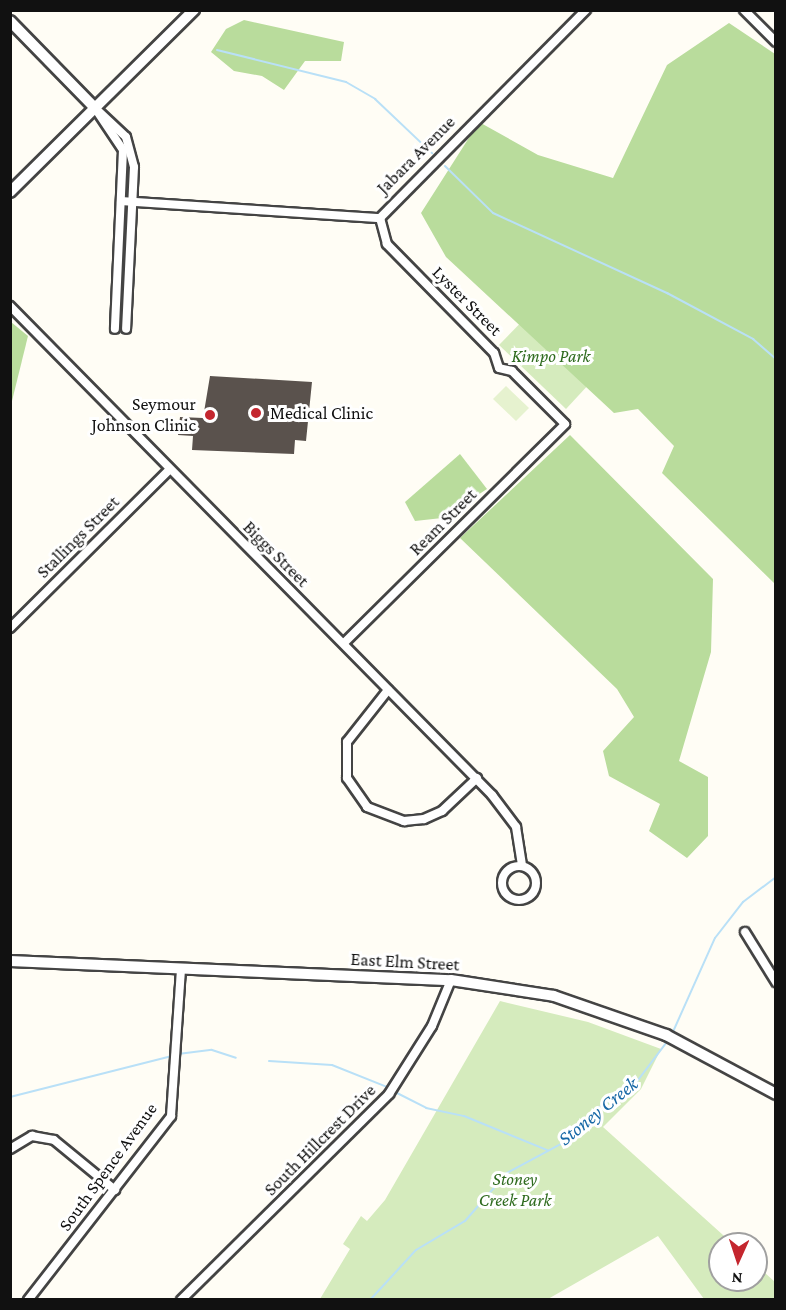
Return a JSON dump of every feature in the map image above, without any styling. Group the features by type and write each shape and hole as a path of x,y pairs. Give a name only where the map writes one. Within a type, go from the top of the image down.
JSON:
{"street":[{"path":"10,192 194,10"},
{"name":"Jabara Avenue","path":"121,201 380,218 586,10"},
{"path":"744,10 776,42"},
{"path":"10,21 126,137 132,150 126,329"},
{"path":"95,108 123,150 115,329"},
{"name":"Lyster Street","path":"380,218 387,244 494,353 499,368 512,370 565,424"},
{"name":"Biggs Street","path":"10,306 169,470 477,778 516,827 522,866"},
{"name":"Ream Street","path":"344,643 565,424"},
{"name":"Stallings Street","path":"10,627 169,470"},
{"path":"388,690 346,742 347,778 367,807 404,821 424,819 442,811 477,778"},
{"path":"522,866 535,877 536,887 518,900 502,887 504,876 522,866"},
{"path":"745,932 776,982"},
{"name":"East Elm Street","path":"10,961 451,980 554,996 612,1014 686,1045 776,1094"},
{"name":"South Spence Avenue","path":"28,1299 171,1116 177,1059 181,968"},
{"name":"South Hillcrest Drive","path":"181,1299 389,1094 432,1026 451,980"},
{"path":"10,1149 33,1136 54,1140 115,1190"}],"green space":[{"path":"244,20 344,42 341,61 305,61 284,90 262,76 234,71 211,52 226,29"},
{"path":"729,23 775,54 775,584 662,473 674,446 638,409 614,413 446,257 421,213 479,122 538,155 613,178 667,65"},
{"name":"Kimpo Park","path":"537,306 603,369 566,409 499,345"},
{"path":"11,322 28,336 11,405"},
{"path":"506,386 529,408 516,421 493,399"},
{"path":"570,435 713,579 711,652 679,761 708,777 708,836 687,858 649,831 660,804 609,776 603,751 634,717 617,689 460,538"},
{"path":"460,454 487,489 442,518 415,521 405,502"},
{"name":"Stoney Creek Park","path":"500,1001 588,1022 661,1049 641,1089 603,1127 720,1232 708,1232 708,1292 768,1292 768,1276 775,1282 775,1299 704,1299 658,1236 548,1299 320,1299 350,1249 343,1244 361,1216 367,1221 385,1200"}],"building":[{"name":"Medical Clinic","path":"210,376 312,382 306,441 295,440 294,454 192,450 193,436 178,435 180,417 203,418"}],"waterway":[{"path":"217,50 346,82 375,99 432,153"},
{"path":"445,166 493,213 667,293 753,339 776,359"},
{"name":"Stoney Creek","path":"672,1034 715,938 743,902 776,877"},
{"name":"Stoney Creek","path":"370,1300 416,1250 465,1221 507,1173 570,1139 599,1107 632,1088 669,1039"},
{"path":"178,1054 212,1050 236,1058"},
{"path":"10,1097 172,1056"},
{"path":"269,1061 332,1065 387,1087"},
{"path":"397,1093 426,1108 464,1116 547,1150"}],"place":[{"name":"Medical Clinic","path":"256,413"},
{"name":"Seymour Johnson Clinic","path":"210,415"}]}
